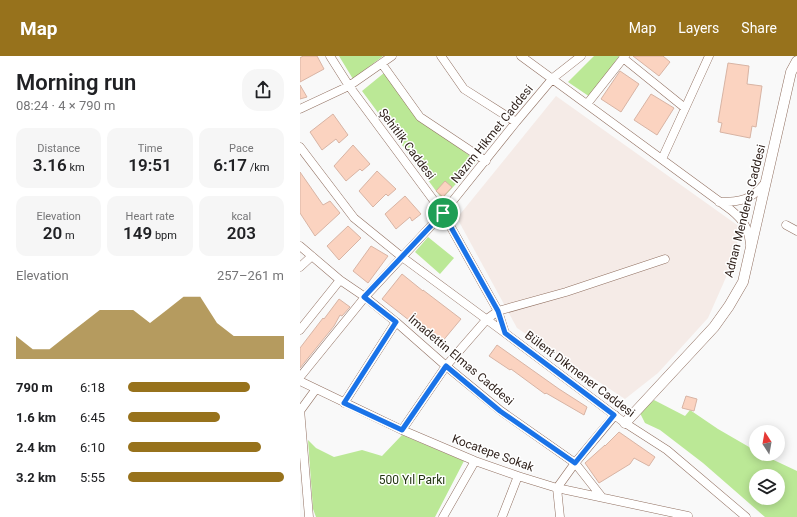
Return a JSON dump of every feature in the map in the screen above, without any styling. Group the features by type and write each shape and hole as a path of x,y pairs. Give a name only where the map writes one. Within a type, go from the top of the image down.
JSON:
{"street":[{"name":"Şehitlik Caddesi","path":"330,56 349,86 443,213 498,311 505,333"},
{"path":"300,109 349,86 392,56"},
{"path":"441,56 464,89 516,122"},
{"path":"521,56 731,210 742,220 748,232 751,250"},
{"name":"Nazım Hikmet Caddesi","path":"300,377 364,297 443,213 553,78 581,56"},
{"path":"662,159 709,56"},
{"path":"587,104 624,57 685,108"},
{"name":"Adnan Menderes Caddesi","path":"625,423 714,327 729,306 743,282 791,72 797,61"},
{"path":"382,64 420,117 486,161"},
{"name":"Bülent Dikmener Caddesi","path":"300,148 354,218 402,257 614,415 668,450 746,517"},
{"path":"719,202 736,202 746,199 756,193 766,182"},
{"path":"786,225 797,232"},
{"name":"İmadettin Elmas Caddesi","path":"300,246 340,280 396,322 500,411 575,463 602,496"},
{"path":"300,267 312,256"},
{"path":"402,430 446,366 486,319 498,311 566,292 665,259"},
{"path":"300,330 340,280"},
{"path":"344,403 396,322"},
{"name":"Kocatepe Sokak","path":"300,381 402,430 475,461 518,476 557,488 602,496 688,516"},
{"path":"306,512 300,410 316,389"},
{"path":"560,517 557,488 614,415"},
{"path":"443,517 475,461"},
{"path":"502,517 518,476"}],"shaded area":[{"path":"556,96 740,227 735,257 708,318 658,373 625,399 517,328 457,218"}],"green space":[{"path":"339,56 383,56 353,79"},
{"path":"594,56 619,56 590,97 568,82"},
{"path":"384,73 418,118 477,161 442,199 362,91"},
{"path":"428,237 454,258 440,274 415,252"},
{"path":"654,400 685,416 690,410 718,429 749,447 749,461 776,461 797,471 797,517 765,517 751,505 785,505 785,469 749,469 749,503 703,463 660,430 645,423 640,413"},
{"name":"500 Yıl Parkı","path":"402,435 464,461 435,517 316,517 313,509 308,440 316,448 334,457 362,450 382,456"}],"building":[{"path":"303,56 317,56 324,69 300,82 300,58"},
{"path":"633,56 663,56 670,62 659,76"},
{"path":"728,63 749,66 747,84 762,86 756,127 752,126 750,138 720,132 722,123 718,122"},
{"path":"620,71 639,84 621,112 601,99"},
{"path":"300,85 307,97 300,99"},
{"path":"651,94 674,108 657,135 634,120"},
{"path":"333,114 348,135 339,143 336,139 322,150 310,132"},
{"path":"353,145 370,164 362,171 360,169 346,181 334,166"},
{"path":"377,171 396,189 388,196 386,194 373,207 359,191"},
{"path":"300,172 323,205 330,201 340,213 315,236 300,213"},
{"path":"445,181 452,187 443,197 436,191"},
{"path":"405,196 421,214 412,221 410,217 396,229 385,214"},
{"path":"348,226 361,238 339,260 327,246"},
{"path":"371,246 388,256 368,283 353,271"},
{"path":"402,274 461,319 441,343 382,299"},
{"path":"339,299 350,307 342,316 340,315 334,326 300,368 300,348"},
{"path":"497,345 587,407 584,415 546,393 545,394 511,369 510,370 489,356"},
{"path":"686,396 697,399 694,411 682,408"},
{"path":"619,432 655,457 649,466 634,458 630,464 599,483 585,463"}],"route":[{"path":"443,213 498,311 505,333 614,415 575,463 500,411 446,366 402,430 344,403 396,322 364,297 443,213"}]}
